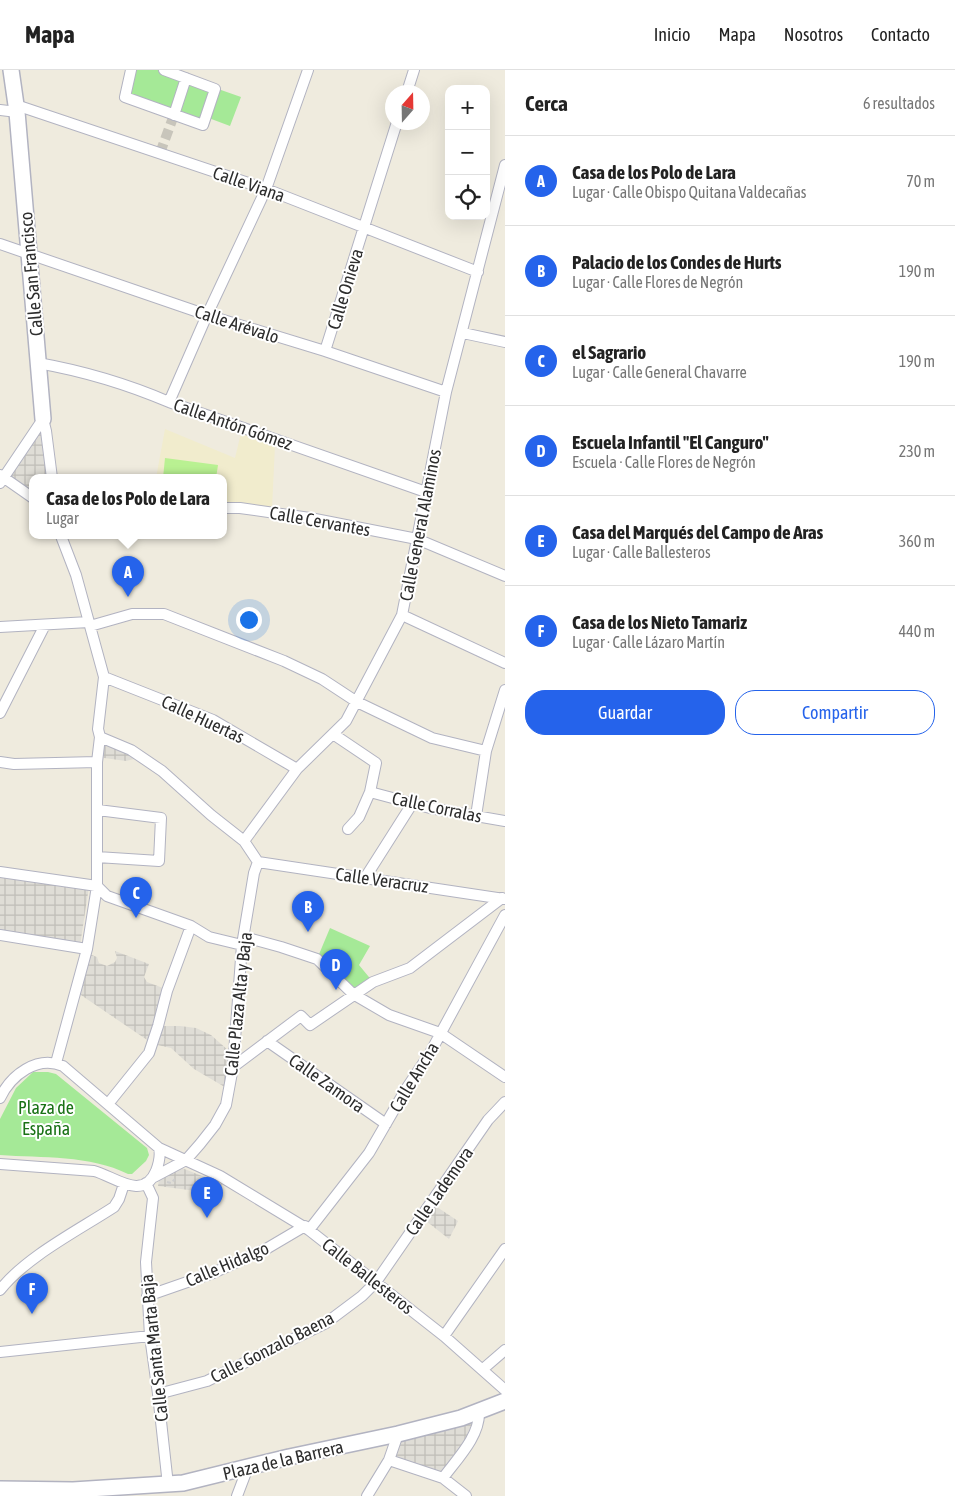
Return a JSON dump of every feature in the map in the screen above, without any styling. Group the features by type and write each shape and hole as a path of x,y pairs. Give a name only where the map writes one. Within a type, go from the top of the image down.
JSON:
{"street":[{"name":"Calle San Francisco","path":"11,70 16,108 43,419 51,474"},
{"path":"131,70 125,97 203,125 215,88 164,70"},
{"path":"169,402 207,314 266,189 308,70"},
{"path":"409,85 414,70"},
{"path":"174,115 186,78"},
{"name":"Calle Viana","path":"0,110 16,108 266,189 478,272"},
{"name":"Calle Onieva","path":"325,351 394,130"},
{"name":"Calle General Alaminos","path":"244,841 297,768 346,721 402,614 446,392 463,333 505,165"},
{"name":"Calle Arévalo","path":"0,244 446,392"},
{"path":"463,333 505,342"},
{"name":"Calle Antón Gómez","path":"38,363 70,369 141,390 169,402 426,492"},
{"path":"29,496 1,478 43,419"},
{"name":"Calle Cervantes","path":"227,508 240,508 310,518 416,539 505,576"},
{"path":"56,1063 87,949 97,886 97,762 100,737 98,729 104,677 76,575 62,539"},
{"path":"0,627 89,624 132,614 164,614 284,661 322,679 357,702 432,738 486,751"},
{"path":"402,614 505,663"},
{"path":"0,713 45,625"},
{"name":"Calle Huertas","path":"104,677 213,720 297,768"},
{"path":"476,816 486,751 505,690"},
{"name":"Calle Corralas","path":"333,734 376,763 370,792 359,817 348,829"},
{"path":"100,737 138,755 176,782 211,815 244,841 258,862"},
{"path":"0,762 14,764 97,762"},
{"name":"Calle Corralas","path":"370,792 430,808 505,821"},
{"path":"365,878 412,804"},
{"path":"98,810 161,818 159,861 98,857"},
{"name":"Calle Veracruz","path":"258,862 503,898"},
{"name":"Calle Plaza Alta y Baja","path":"186,1160 215,1125 226,1105 233,1067 242,945 254,873 258,862"},
{"path":"0,872 97,886 106,896 190,926 209,937 242,945 248,938 317,960 353,994 389,1015 440,1033 505,1077"},
{"path":"233,1067 301,1016 310,1024 373,982 410,968 503,898"},
{"name":"Calle Ancha","path":"307,1228 369,1153 430,1053 505,914"},
{"path":"108,1104 149,1053 167,991 190,926"},
{"path":"0,935 87,949"},
{"name":"Calle Zamora","path":"268,1041 386,1124"},
{"path":"2,1092 21,1073 34,1064 56,1063 63,1066 159,1148 186,1160"},
{"name":"Calle Lademora","path":"376,1282 488,1120 505,1102"},
{"path":"150,1180 160,1154 159,1148"},
{"path":"0,1164 94,1171 106,1174 130,1186 150,1180 186,1160"},
{"name":"Calle Ballesteros","path":"186,1160 220,1176 307,1228 444,1336 505,1390"},
{"name":"Calle Santa Marta Baja","path":"150,1180 152,1198 146,1262 147,1296 168,1484"},
{"path":"0,1290 26,1263 114,1207 124,1184"},
{"name":"Calle Hidalgo","path":"147,1296 214,1273 307,1228"},
{"path":"444,1336 505,1249"},
{"name":"Calle Gonzalo Baena","path":"158,1394 207,1381 326,1323 376,1282"},
{"path":"0,1352 150,1336"},
{"path":"483,1369 505,1350"},
{"name":"Plaza de la Barrera","path":"0,1489 73,1490 183,1483 289,1457 398,1434 479,1412 505,1401"},
{"path":"443,1478 477,1431 480,1422 479,1412"},
{"path":"367,1496 389,1460 398,1434"},
{"path":"389,1460 443,1478 466,1496"},
{"path":"237,1496 248,1467"}],"shaded area":[{"path":"42,427 48,474 29,474 29,492 8,477"},
{"path":"165,429 235,458 241,433 275,445 272,509 227,504 227,474 157,474"},
{"path":"100,737 138,755 134,759 126,761 97,757"},
{"path":"0,867 90,880 79,952 0,939"},
{"path":"115,951 149,964 144,977 147,982 163,988 158,1026 196,1028 211,1035 229,1051 233,1063 227,1089 194,1069 171,1048 153,1044 75,991 89,954 97,957 99,963 107,966 115,962 117,958"},
{"path":"182,1168 222,1184 219,1194 158,1186 159,1180"},
{"path":"431,1203 458,1221 449,1239 421,1217"},
{"path":"461,1418 480,1422 443,1478 389,1460 398,1434"}],"green space":[{"path":"131,70 164,70 241,97 230,126 206,117 203,125 125,97"},
{"path":"165,458 218,465 217,474 163,474"},
{"path":"330,928 370,946 359,965 373,982 353,994 317,959"},
{"name":"Plaza de España","path":"33,1072 56,1074 147,1148 149,1155 146,1161 132,1174 128,1174 98,1163 82,1160 0,1155 0,1119 16,1088"}],"tunnel":[{"path":"160,153 174,115"}],"place":[{"name":"Casa de los Polo de Lara","path":"128,597"},
{"name":"el Sagrario","path":"136,918"},
{"name":"Palacio de los Condes de Hurts","path":"308,932"},
{"name":"Escuela Infantil \"El Canguro\"","path":"336,990"},
{"name":"Casa del Marqués del Campo de Aras","path":"207,1218"},
{"name":"Casa de los Nieto Tamariz","path":"32,1314"}]}
